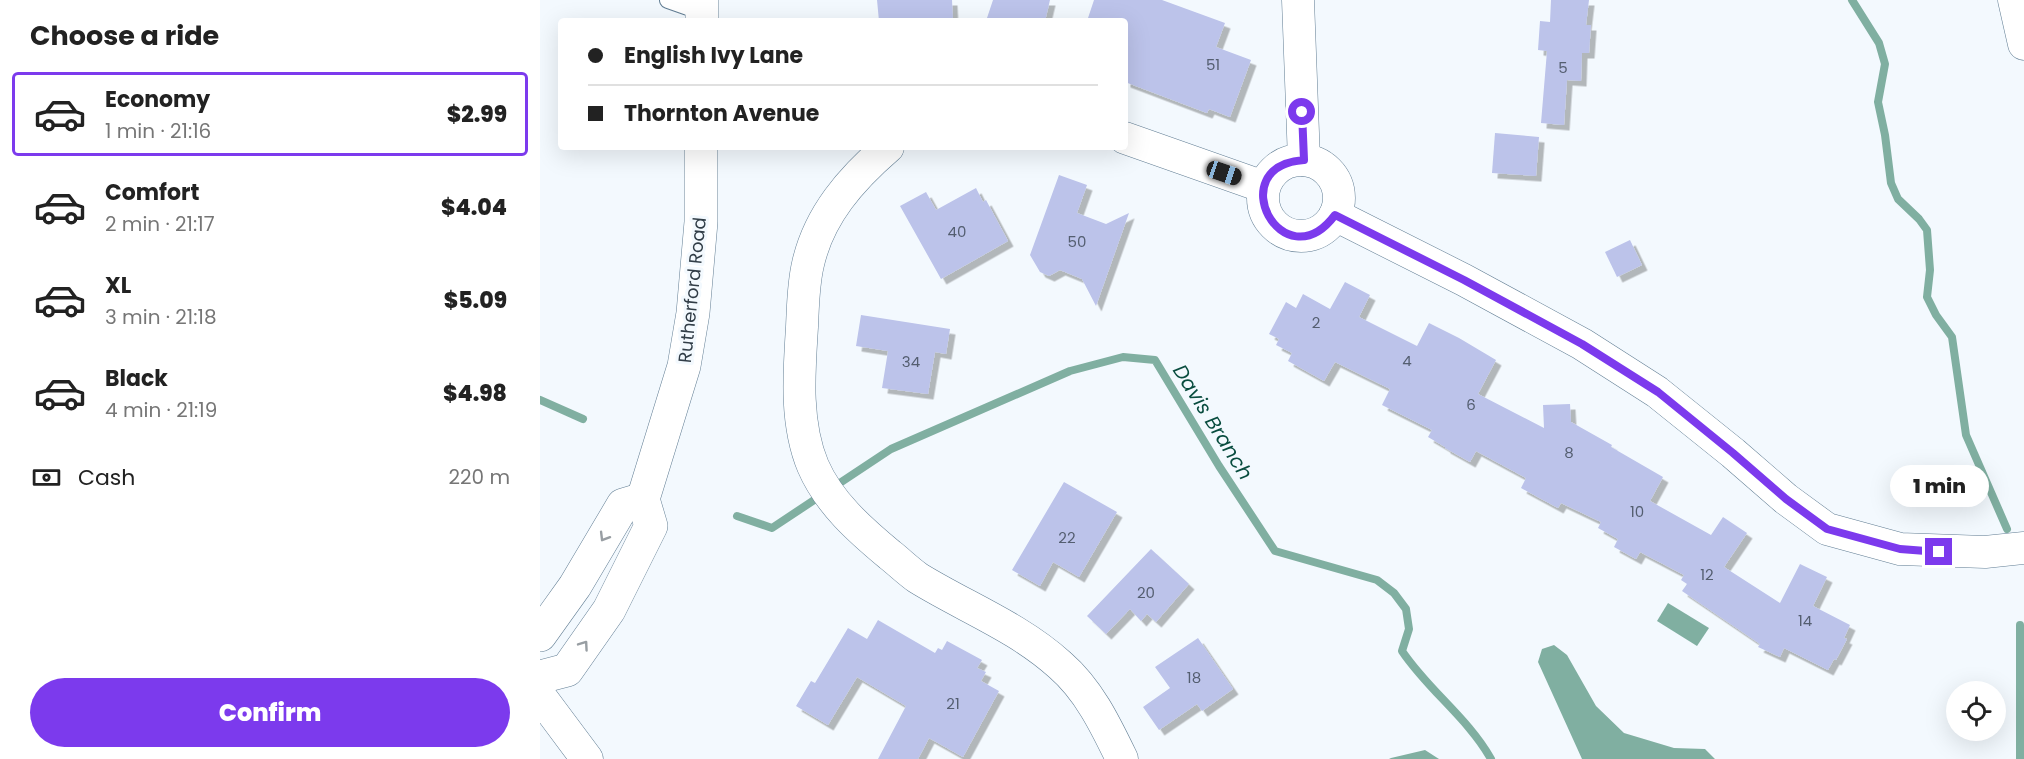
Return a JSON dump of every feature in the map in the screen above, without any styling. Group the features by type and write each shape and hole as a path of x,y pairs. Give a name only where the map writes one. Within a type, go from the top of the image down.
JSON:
{"street":[{"path":"1298,0 1304,160"},
{"path":"2014,0 2024,44"},
{"path":"1128,139 1264,187"},
{"name":"Rutherford Road","path":"643,499 684,366 699,259 701,150"},
{"path":"885,150 840,194 816,240 807,265 800,358 801,420 813,465 840,508 859,528 916,577 1015,631 1061,665 1090,699 1122,759"},
{"path":"1304,160 1314,162 1331,174 1339,194 1339,204 1328,225 1318,232 1293,235 1281,231 1265,212 1264,187 1279,166 1291,161 1304,160"},
{"path":"1335,215 1464,280 1582,344 1658,392 1786,499 1827,529 1900,549 1985,552 2024,548"},
{"path":"540,677 567,670 609,610 651,526 643,499 623,505 575,586 543,624"},
{"path":"540,696 587,759"}],"lane":[{"path":"668,0 702,11"}],"shaded area":[{"path":"1668,603 1709,628 1697,646 1657,621"},
{"path":"1554,645 1567,655 1596,706 1624,733 1674,748 1705,749 1715,759 1582,759 1538,662 1542,649"},
{"path":"1425,750 1439,759 1389,759 1391,758"}],"building":[{"path":"877,0 952,0 953,18 879,18"},
{"path":"993,0 1050,0 1046,18 987,18"},
{"path":"1094,0 1162,0 1225,23 1216,47 1251,60 1230,117 1209,109 1207,113 1128,83 1128,18 1088,18"},
{"path":"1551,0 1589,0 1586,25 1591,25 1589,53 1582,53 1581,81 1567,80 1564,125 1541,123 1547,51 1538,50 1540,21 1550,22"},
{"path":"1495,133 1539,137 1536,176 1492,173"},
{"path":"1059,175 1087,185 1077,213 1106,224 1129,213 1096,306 1082,279 1060,270 1049,276 1040,272 1030,255"},
{"path":"976,188 983,202 986,200 1008,241 941,279 900,206 926,192 936,210"},
{"path":"1630,240 1642,265 1617,277 1605,252"},
{"path":"1345,282 1370,295 1359,317 1417,346 1429,323 1496,360 1478,394 1544,428 1543,405 1570,404 1571,422 1663,477 1650,501 1711,535 1723,517 1747,533 1724,567 1780,603 1800,564 1827,577 1813,606 1850,625 1844,638 1847,639 1836,660 1834,659 1828,670 1784,648 1780,657 1758,647 1760,644 1682,591 1687,584 1681,580 1684,575 1640,552 1636,559 1614,547 1618,539 1598,528 1601,522 1561,503 1558,508 1521,488 1526,478 1476,451 1470,462 1428,437 1432,430 1382,405 1390,389 1335,362 1324,381 1288,361 1292,353 1276,345 1279,339 1269,334 1286,302 1296,308 1303,294 1330,309"},
{"path":"861,315 950,329 946,354 935,352 928,394 882,388 888,351 856,346"},
{"path":"1064,482 1117,512 1079,577 1053,562 1040,586 1012,570"},
{"path":"1151,549 1189,584 1156,622 1147,614 1141,621 1130,609 1106,634 1087,616"},
{"path":"878,620 935,653 938,648 942,650 947,641 982,660 977,668 986,672 981,681 999,691 963,757 929,738 918,759 878,759 906,706 857,677 828,725 796,706 811,681 815,683 848,628 867,639"},
{"path":"1198,638 1233,689 1202,711 1197,704 1159,730 1143,707 1170,688 1155,667"}],"waterway":[{"path":"1852,0 1879,43 1885,64 1878,102 1891,183 1898,199 1927,230 1930,270 1927,297 1936,315 1952,337 1966,435 2007,529"},
{"name":"Davis Branch","path":"737,516 772,528 891,449 1070,371 1123,357 1155,360 1219,466 1275,551 1377,580 1394,593 1406,609 1409,629 1402,651 1424,679 1471,730 1491,759"},
{"name":"Davis Branch","path":"540,400 583,419"},
{"path":"2020,625 2020,759"}],"route":[{"path":"1302,112 1304,160 1291,161 1279,166 1264,187 1265,212 1281,231 1293,235 1318,232 1328,225 1335,215 1464,280 1582,344 1658,392 1786,499 1827,529 1900,549 1939,552"}]}
